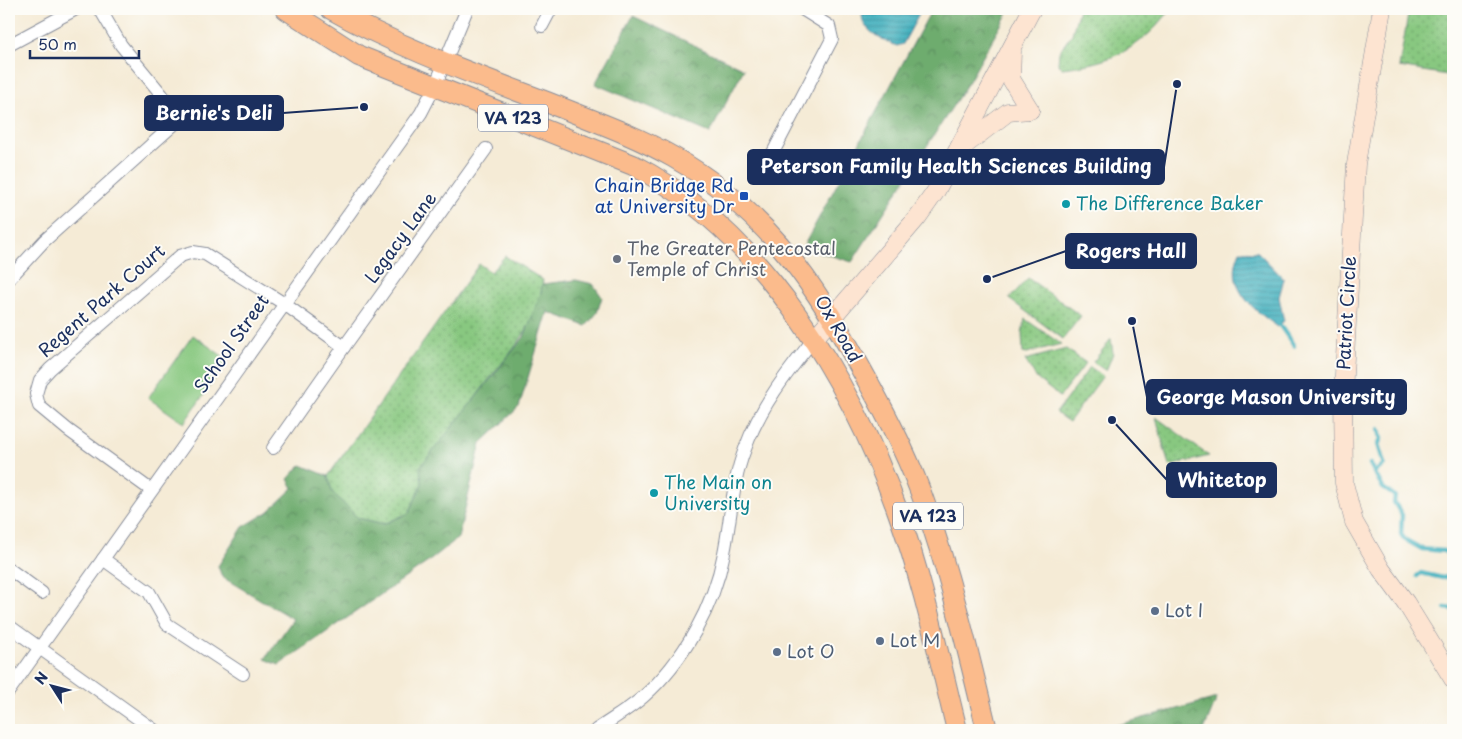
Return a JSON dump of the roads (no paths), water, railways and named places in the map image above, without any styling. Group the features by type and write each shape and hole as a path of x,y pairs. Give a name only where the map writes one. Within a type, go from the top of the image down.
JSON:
{"main road":[{"name":"VA 123","path":"286,9 359,56 435,86"},
{"name":"VA 123","path":"331,9 353,21 444,62"},
{"name":"Ox Road","path":"444,62 614,129 673,157 725,192 761,224 812,284 832,316 887,417 920,492 967,645 987,730"},
{"name":"Ox Road","path":"435,86 633,165 679,192 710,216 752,258 813,340 841,387 880,467 899,515 916,570 957,730"}],"street":[{"path":"9,45 76,9"},
{"path":"9,279 44,241 181,118 121,45 100,9"},
{"name":"School Street","path":"9,691 415,120 435,86 467,9"},
{"path":"542,26 551,9"},
{"path":"765,168 832,39 829,26 802,9"},
{"path":"596,730 644,696 663,676 692,636 714,591 724,555 738,472 754,426 776,388 813,340 917,218 936,191 1032,9"},
{"name":"Patriot Circle","path":"1382,9 1364,108 1355,173 1343,392 1344,482 1354,522 1358,530 1381,569 1406,603 1453,679"},
{"path":"957,151 1008,112 1030,110 1011,79 1012,46"},
{"name":"Legacy Lane","path":"273,448 486,149"},
{"name":"Regent Park Court","path":"151,490 47,414 39,406 36,394 40,380 180,256 193,252 206,254 283,304"},
{"path":"283,304 344,347"},
{"path":"103,559 149,592 167,624 243,674"},
{"path":"9,569 42,593"},
{"path":"9,626 154,730"}],"water":[{"path":"863,9 922,9 903,44 897,46 878,37 867,28 862,16"},
{"path":"1240,251 1258,252 1284,279 1279,297 1284,321 1278,327 1250,304 1238,286 1235,275"}],"waterway":[{"path":"1277,321 1294,346"},
{"path":"1374,473 1384,464 1378,444 1381,439 1379,429"},
{"path":"1370,464 1383,488 1395,496 1394,502 1402,515 1401,534 1404,539 1422,549 1444,551 1451,556 1453,563"},
{"path":"1417,576 1421,573 1443,578 1453,574"},
{"path":"1445,608 1453,609"}],"place":[{"name":"Peterson Family Health Sciences Building","path":"1177,84"},
{"name":"Bernie's Deli","path":"364,107"},
{"name":"Chain Bridge Rd at University Dr","path":"744,196"},
{"name":"The Difference Baker","path":"1066,204"},
{"name":"The Greater Pentecostal Temple of Christ","path":"617,259"},
{"name":"Rogers Hall","path":"987,279"},
{"name":"George Mason University","path":"1132,321"},
{"name":"Whitetop","path":"1112,420"},
{"name":"The Main on University","path":"654,493"},
{"name":"Lot I","path":"1155,611"},
{"name":"Lot M","path":"880,641"},
{"name":"Lot O","path":"777,652"}]}
